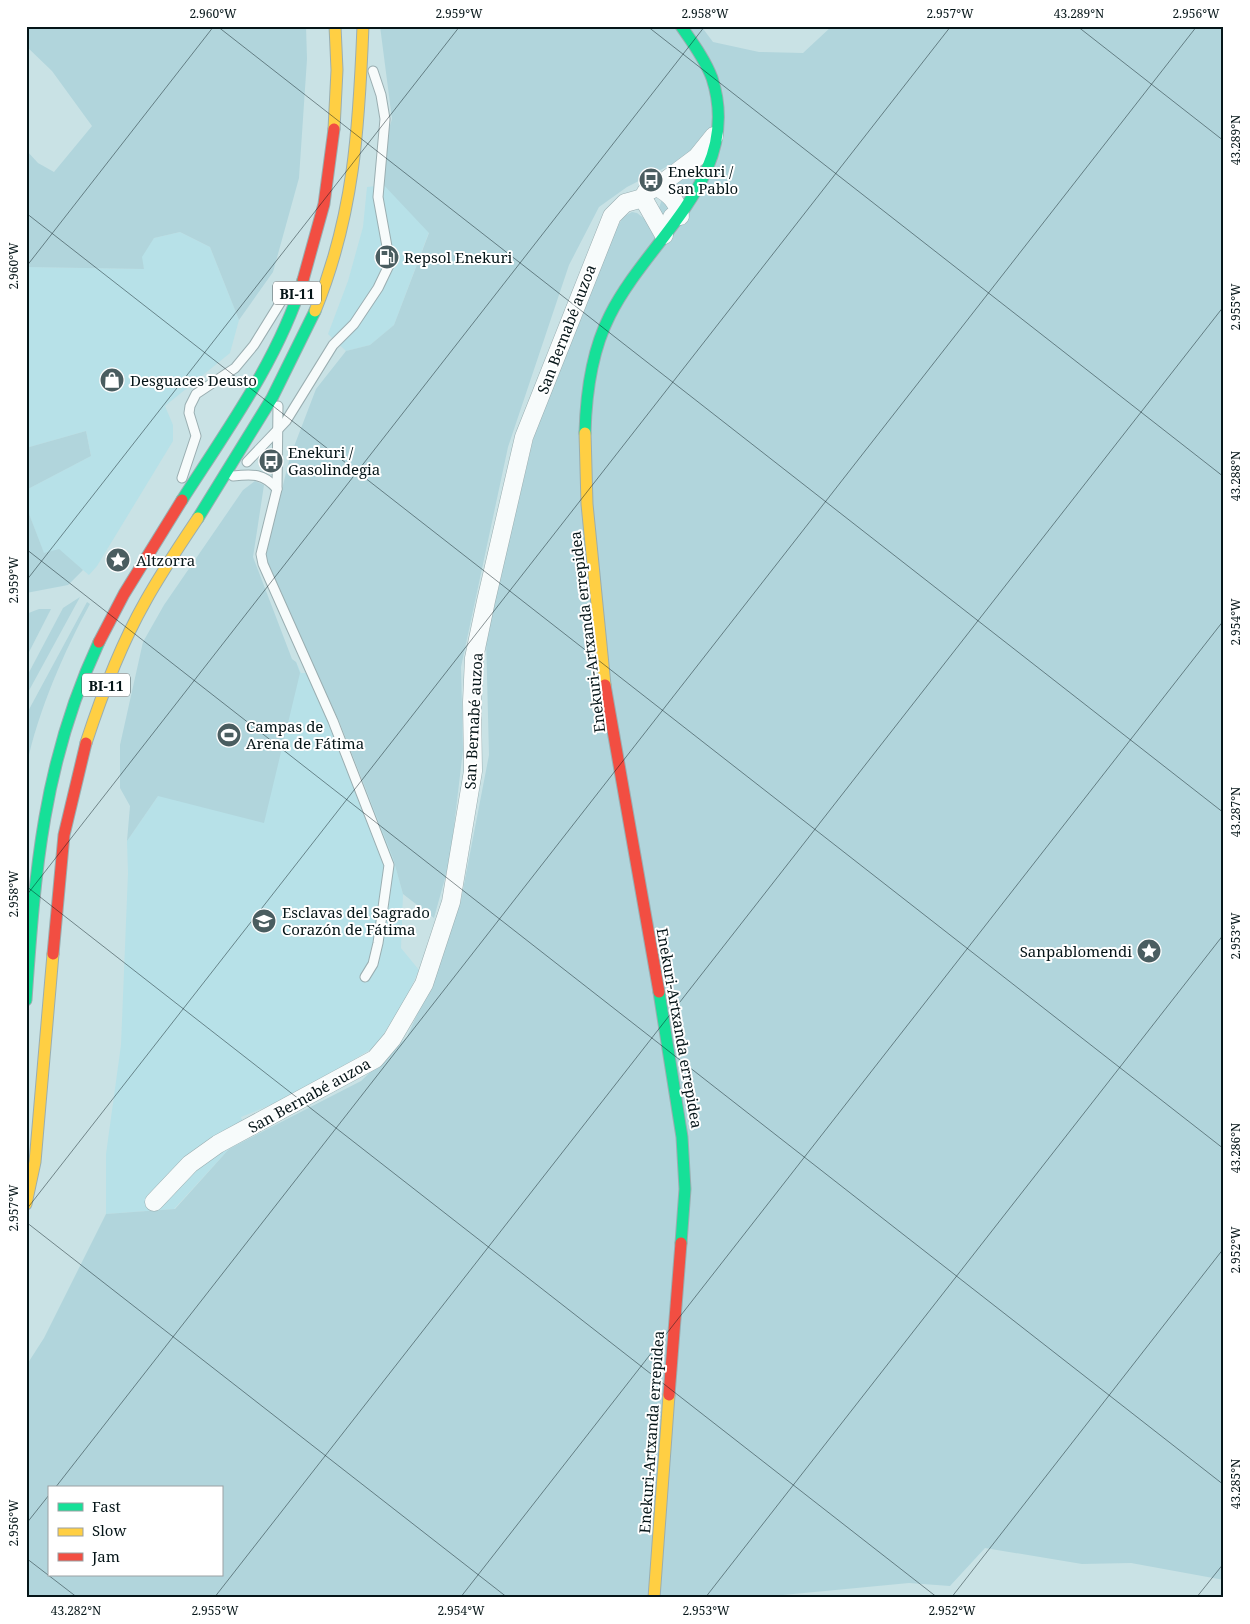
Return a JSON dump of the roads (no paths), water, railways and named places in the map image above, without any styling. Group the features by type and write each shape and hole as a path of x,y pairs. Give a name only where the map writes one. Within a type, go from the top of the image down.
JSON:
{"main road":[{"name":"BI-11","path":"26,1000 32,907 41,826 49,779 62,734 84,674 107,624 163,528 264,369 294,302 313,248 324,203 333,135 335,26"},
{"name":"BI-11","path":"26,1204 35,1162 64,835 74,783 89,731 117,656 145,601 283,379 314,313 343,220 355,164 364,26"},
{"name":"Enekuri-Artxanda errepidea","path":"654,1598 684,1189 684,1156 675,1086 605,682 584,466 587,403 600,343 610,314 631,279 680,216 706,172 718,140 719,110 712,78 681,26"}],"street":[{"name":"San Bernabé auzoa","path":"154,1202 190,1164 218,1144 375,1059 392,1039 424,984 451,902 473,771 472,702 474,658 524,437 608,224 617,210 625,203 651,199 697,157 719,126"},
{"path":"651,199 673,199 680,216 666,217 651,199"},
{"path":"651,199 664,235"}],"lane":[{"path":"219,483 233,476 286,421 333,345 354,324 378,288 390,262 378,197 385,119 381,96 374,81 364,26"},
{"path":"163,528 196,436 189,413 196,394 235,368 254,345 313,248"},
{"path":"283,379 276,432 277,489 261,554 263,564 333,721 389,865 378,943 373,964 365,977"},
{"path":"233,476 252,474 263,476 277,489"}],"place":[{"name":"Enekuri / San Pablo","path":"651,180"},
{"name":"Repsol Enekuri","path":"387,257"},
{"name":"Desguaces Deusto","path":"112,380"},
{"name":"Enekuri / Gasolindegia","path":"271,461"},
{"name":"Altzorra","path":"118,560"},
{"name":"Campas de Arena de Fátima","path":"229,735"},
{"name":"Esclavas del Sagrado Corazón de Fátima","path":"264,921"},
{"name":"Sanpablomendi","path":"1149,951"}]}
